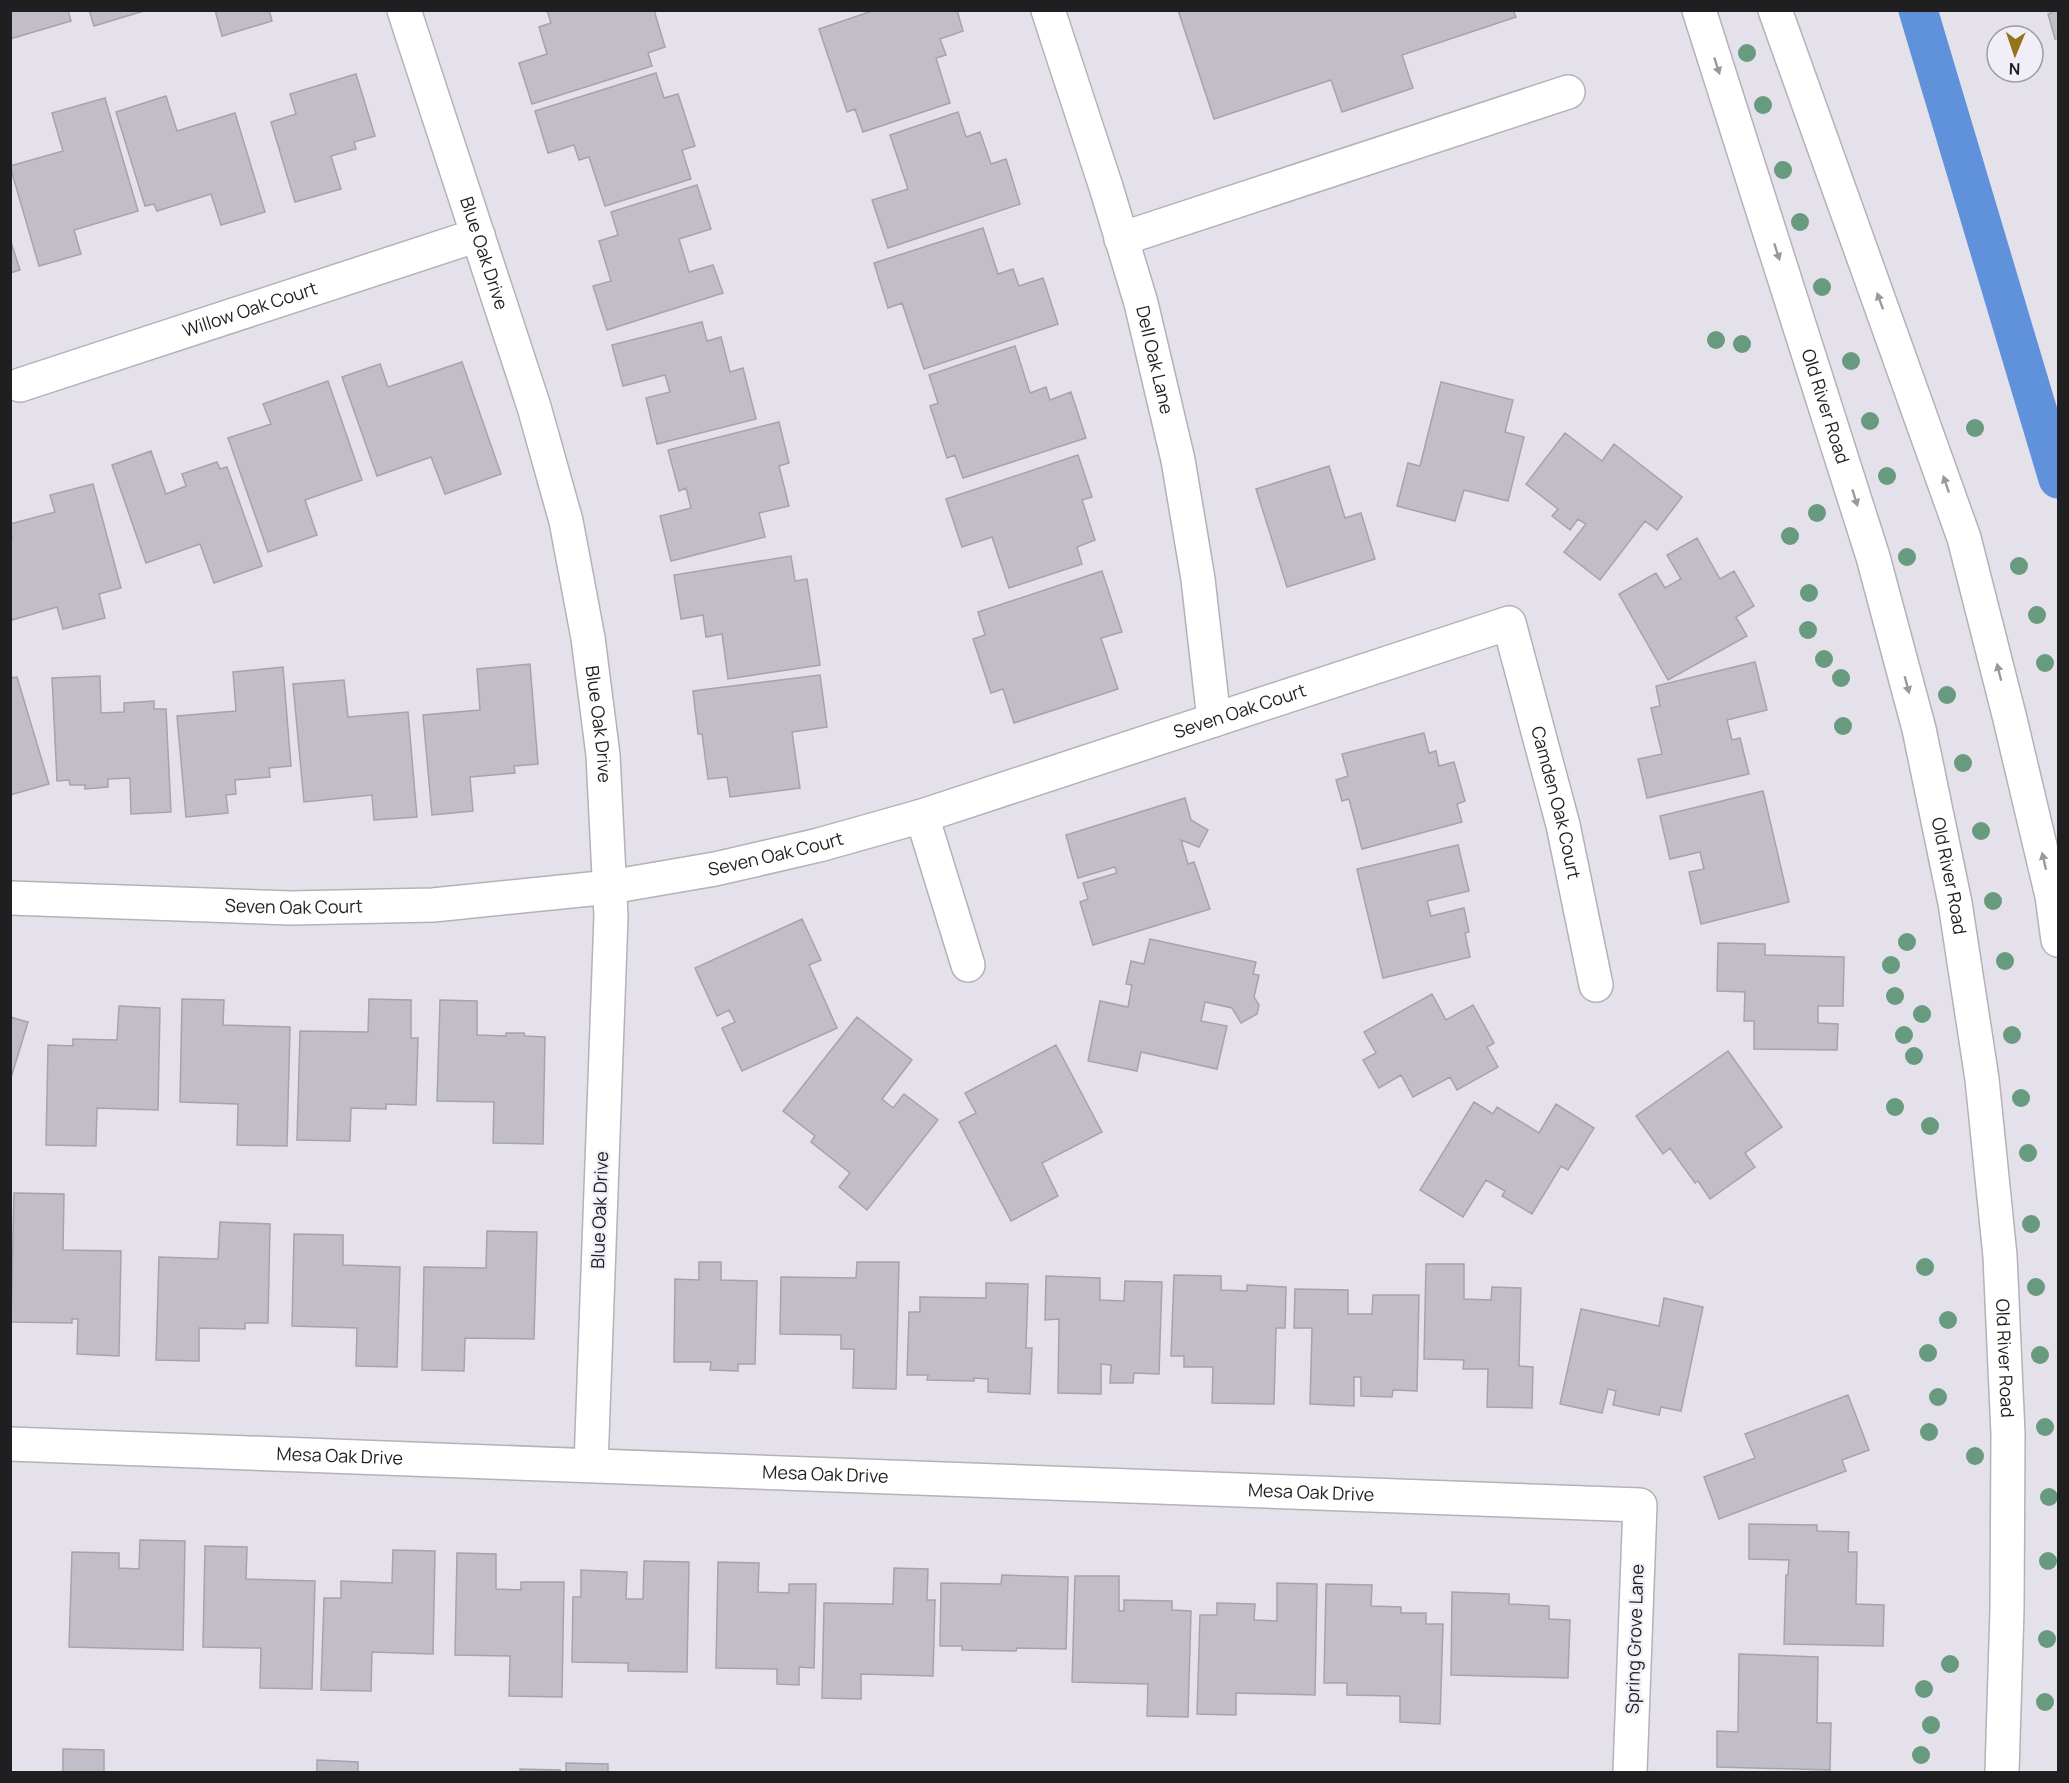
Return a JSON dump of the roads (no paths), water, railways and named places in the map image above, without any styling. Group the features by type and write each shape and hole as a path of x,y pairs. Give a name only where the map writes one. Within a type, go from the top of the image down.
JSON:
{"street":[{"name":"Blue Oak Drive","path":"404,10 534,407 566,521 588,638 603,755 610,887 591,1465"},
{"name":"Dell Oak Lane","path":"1048,10 1141,303 1178,460 1198,579 1214,720"},
{"name":"Old River Road","path":"1699,10 1874,557 1919,729 1955,903 1982,1079 2000,1256 2008,1434 2007,1609 2002,1773"},
{"path":"1775,10 1964,538 2052,896 2058,940"},
{"path":"1122,239 1568,92"},
{"name":"Willow Oak Court","path":"20,385 478,235"},
{"name":"Seven Oak Court","path":"10,898 303,908 434,905 610,887 715,869 922,816 1509,623"},
{"name":"Camden Oak Court","path":"1509,623 1563,825 1596,985"},
{"path":"922,816 968,965"},
{"name":"Mesa Oak Drive","path":"10,1444 1640,1505"},
{"name":"Spring Grove Lane","path":"1630,1773 1640,1505"}],"waterway":[{"path":"1918,10 2058,479"}]}
